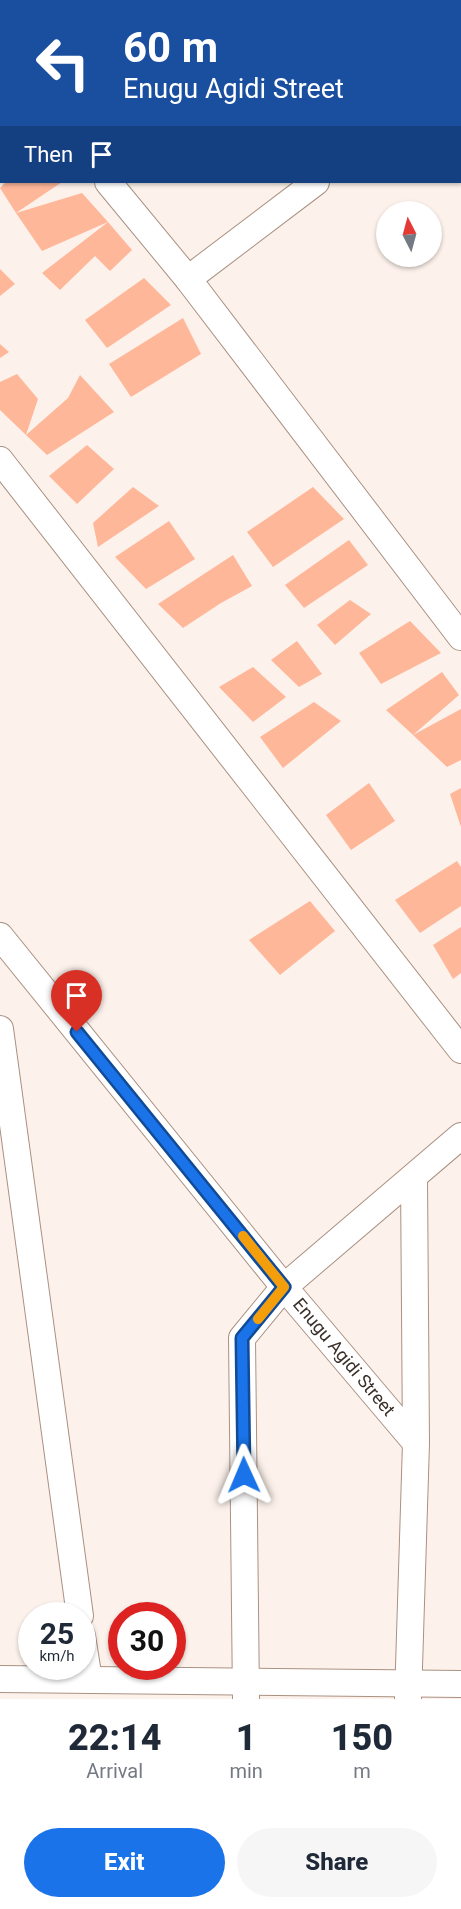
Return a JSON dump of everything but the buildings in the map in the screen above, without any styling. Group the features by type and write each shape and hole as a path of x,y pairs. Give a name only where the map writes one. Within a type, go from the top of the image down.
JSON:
{"street":[{"path":"109,183 188,279 461,637"},
{"path":"188,279 315,183"},
{"path":"0,460 461,1050"},
{"name":"Enugu Agidi Street","path":"1,943 284,1287 416,1443"},
{"path":"0,1029 78,1602"},
{"path":"247,1690 242,1338 284,1287 461,1136"},
{"path":"408,1691 416,1443 414,1178"},
{"path":"0,1679 18,1679"},
{"path":"88,1680 247,1690 408,1691 461,1684"}],"slow traffic":[{"path":"243,1236 284,1287 258,1319"}],"route":[{"path":"77,1032 284,1287 242,1338 244,1475"}]}
